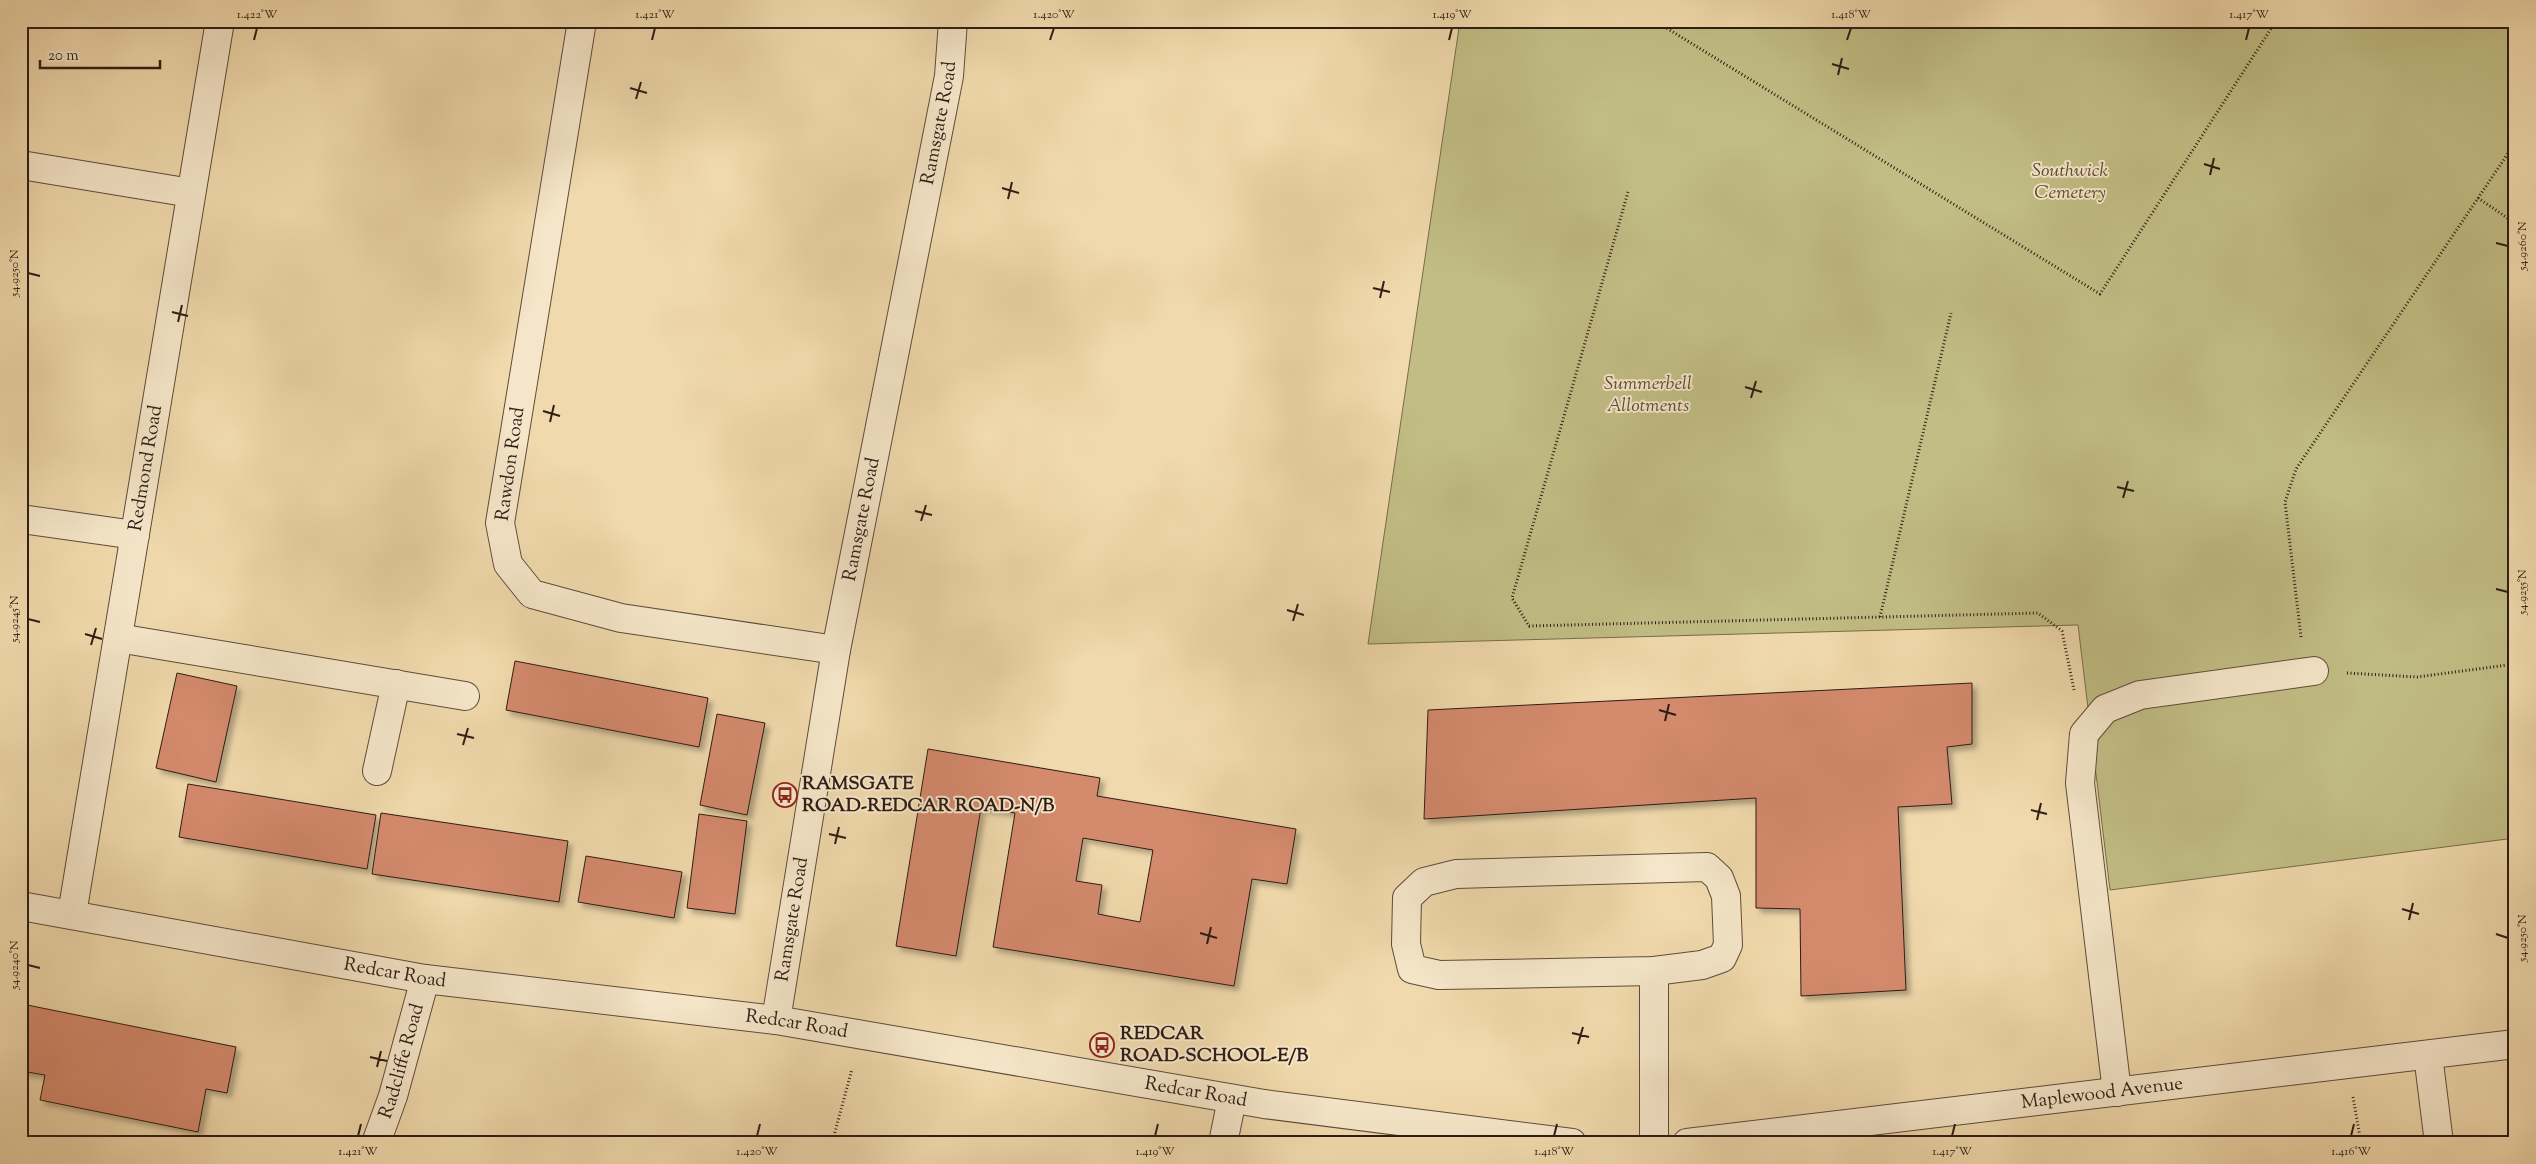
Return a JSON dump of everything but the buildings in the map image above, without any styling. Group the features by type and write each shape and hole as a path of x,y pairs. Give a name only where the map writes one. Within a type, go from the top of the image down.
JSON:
{"street":[{"name":"Redmond Road","path":"72,914 220,21"},
{"name":"Rawdon Road","path":"582,21 500,523 508,564 532,594 620,618 836,650"},
{"name":"Ramsgate Road","path":"776,1020 836,650 949,76 953,21"},
{"path":"21,165 191,193"},
{"path":"21,518 135,536"},
{"path":"118,638 465,696"},
{"path":"2118,1092 2080,783 2084,734 2105,708 2140,695 2309,672"},
{"path":"377,771 396,684"},
{"path":"1708,867 1719,878 1726,896 1728,945 1722,958 1702,965 1654,971 1439,975 1412,968 1406,944 1407,898 1424,882 1456,874 1708,867"},
{"name":"Redcar Road","path":"21,906 425,979 776,1020 1232,1099 1572,1143"},
{"path":"1654,971 1654,1143"},
{"name":"Radcliffe Road","path":"376,1143 393,1096 425,979"},
{"name":"Maplewood Avenue","path":"1688,1143 2515,1044"},
{"path":"2428,1055 2440,1143"},
{"path":"1223,1143 1232,1099"}],"path":[{"path":"1655,21 2100,294 2276,21"},
{"path":"2515,144 2296,469 2285,502 2309,672 2417,677 2515,664"},
{"path":"1628,192 1512,598 1528,626 2038,613 2062,631 2084,734"},
{"path":"2478,198 2515,223"},
{"path":"1880,617 1951,313"},
{"path":"832,1143 861,1035"},
{"path":"2348,1065 2361,1143"}],"green space":[{"name":"Summerbell Allotments","path":"1460,21 2515,21 2515,838 2110,890 2078,625 1368,644"}],"place":[{"name":"RAMSGATE ROAD-REDCAR ROAD-N/B","path":"785,795"},
{"name":"REDCAR ROAD-SCHOOL-E/B","path":"1102,1045"}],"park label":[{"name":"Southwick Cemetery","path":"2070,182"}]}
